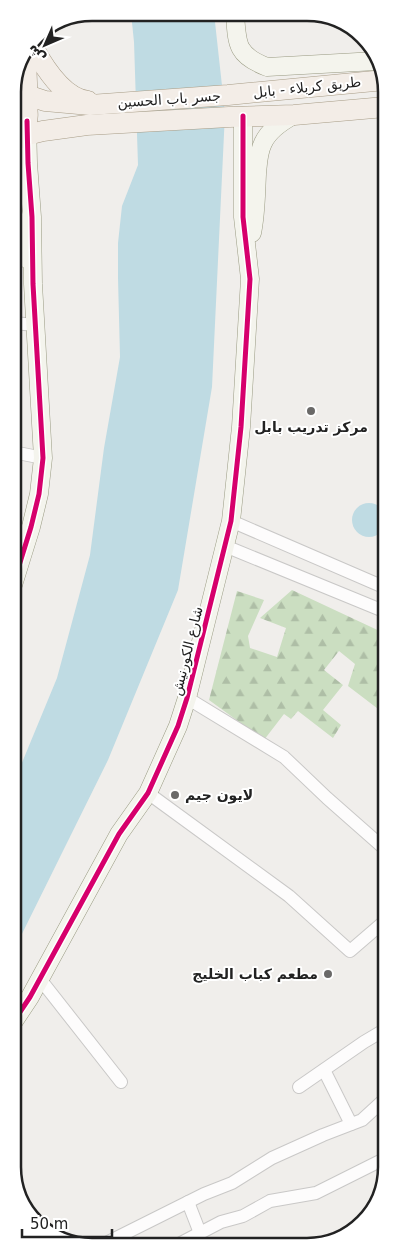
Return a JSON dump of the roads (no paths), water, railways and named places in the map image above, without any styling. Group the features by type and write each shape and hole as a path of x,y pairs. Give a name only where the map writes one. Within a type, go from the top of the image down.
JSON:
{"main road":[{"path":"35,50 58,83 71,95 84,101 107,104"},
{"path":"21,106 24,74"},
{"name":"طريق كربلاء - بابل","path":"228,95 376,81"},
{"name":"جسر باب الحسين","path":"107,104 228,95"},
{"path":"21,114 45,101 90,105 107,104"},
{"name":"جسر باب الحسين","path":"21,115 56,128 294,115 378,107"}],"street":[{"path":"235,21 236,38 240,48 254,62 267,66 370,61"},
{"path":"247,245 254,223 258,156 262,144 270,132 281,122 294,115"},
{"name":"شارع الكورنيش","path":"21,1010 40,980 119,834 148,793 178,726 188,698 226,546 231,521 241,427 250,279 243,217 236,117"},
{"path":"21,124 32,217 33,284 43,458 39,494 21,559"},
{"path":"21,241 33,284"},
{"path":"21,324 36,325"},
{"path":"21,454 43,458"},
{"path":"231,521 378,585"},
{"path":"226,546 378,609"},
{"path":"188,698 284,757 378,843"},
{"path":"148,793 289,896 350,952 378,927"},
{"path":"40,980 121,1082"},
{"path":"299,1087 378,1034"},
{"path":"324,1070 351,1124"},
{"path":"118,1238 232,1182 272,1158 362,1120 378,1105"},
{"path":"190,1238 221,1222 243,1216 270,1201 316,1193 378,1162"},
{"path":"188,1202 200,1233"}],"water":[{"path":"132,21 215,21 225,113 212,387 178,590 108,760 21,936 21,765 57,678 90,555 104,448 120,357 118,243 122,206 138,165"},
{"path":"362,504 378,506 378,534 369,537 362,536 353,527 353,513"}],"place":[{"name":"مركز تدريب بابل","path":"311,411"},
{"name":"لايون جيم","path":"175,795"},
{"name":"مطعم كباب الخليج","path":"328,974"}]}
